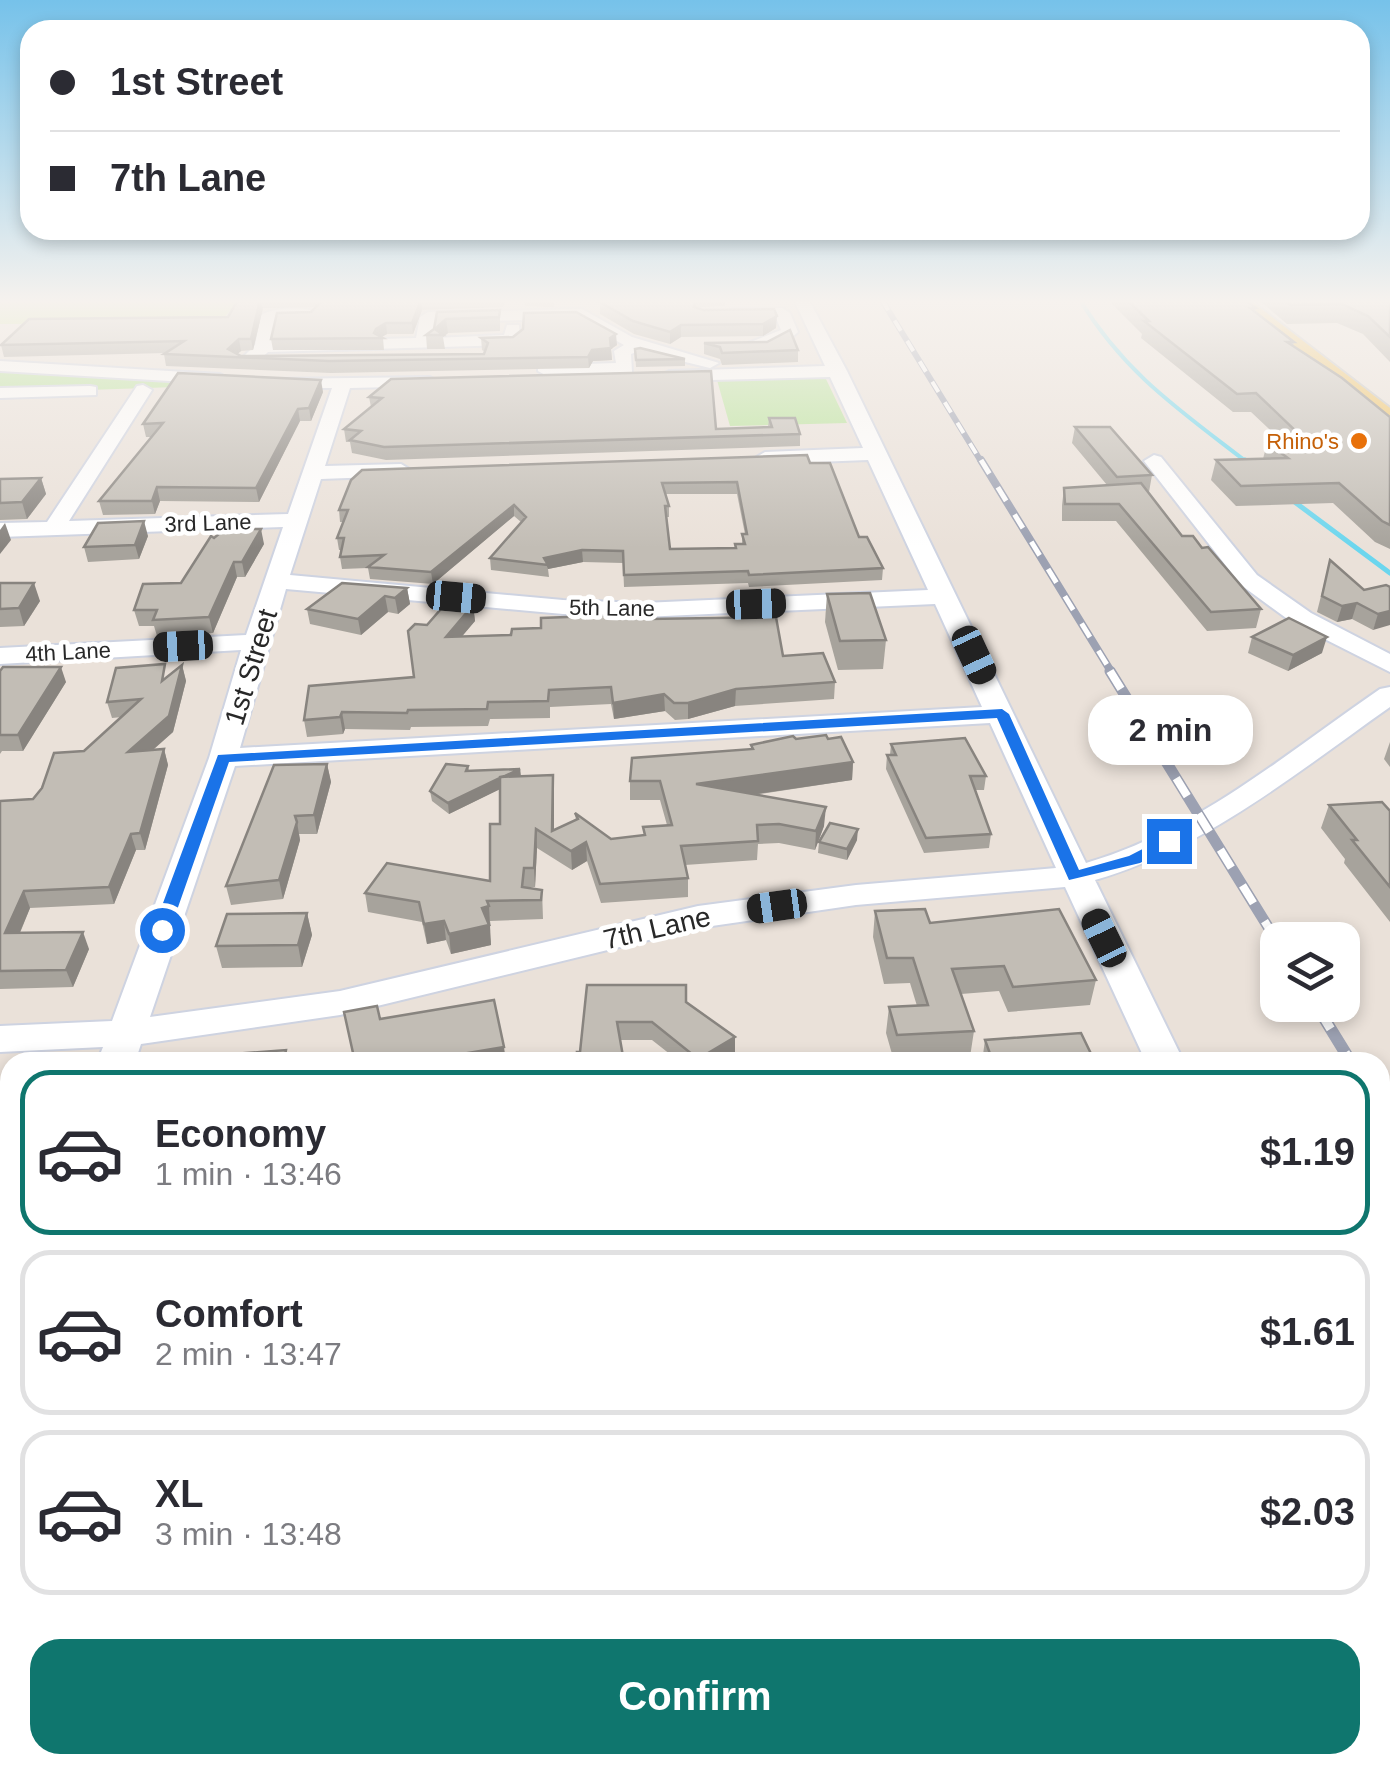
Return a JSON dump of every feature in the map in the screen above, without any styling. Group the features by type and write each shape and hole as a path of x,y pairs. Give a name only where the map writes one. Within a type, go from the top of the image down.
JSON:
{"main road":[{"path":"1343,383 1390,420"}],"street":[{"path":"0,394 293,383"},
{"name":"1st Street","path":"120,1048 223,758 256,642 341,383"},
{"path":"843,383 1160,1052"},
{"path":"54,528 142,390"},
{"path":"740,458 876,454"},
{"path":"1154,461 1249,580 1302,618 1390,664"},
{"path":"312,473 429,469"},
{"name":"3rd Lane","path":"0,530 297,520"},
{"name":"5th Lane","path":"279,581 563,607 643,610 946,596"},
{"name":"4th Lane","path":"0,656 256,642"},
{"name":"7th Lane","path":"0,1039 120,1048 340,1004 698,917 856,895 1074,876 1134,860 1204,823 1390,695"},
{"path":"223,758 1002,714"}],"green space":[{"path":"0,383 292,383 0,393"},
{"path":"718,383 828,383 847,423 730,426"}],"building":[{"path":"171,383 320,383 309,408 298,409 256,488 157,487 152,501 99,501 163,423 143,424"},
{"path":"386,383 712,383 716,429 772,427 769,418 795,418 800,434 384,447 350,440 361,431 344,429 382,398 369,397"},
{"path":"1223,383 1348,383 1390,417 1390,525 1339,483 1241,486 1216,460 1288,458 1267,443 1299,440 1295,436 1301,436 1256,393 1237,394"},
{"path":"1075,427 1110,427 1152,475 1117,477"},
{"path":"807,455 810,463 830,463 859,537 867,537 883,568 749,575 748,571 624,575 623,551 582,550 544,558 548,565 490,558 526,517 514,505 431,572 368,567 384,555 340,557 344,538 337,538 348,510 339,510 351,480 362,470","holes":["737,482 747,534 742,534 745,544 735,544 736,548 670,549 665,506 669,506 662,483"]},
{"path":"41,478 22,502 0,503 0,479"},
{"path":"1141,483 1182,536 1193,536 1202,548 1208,547 1261,609 1211,612 1119,504 1065,504 1064,488"},
{"path":"144,521 135,545 84,547 98,523"},
{"path":"225,529 261,529 242,562 234,562 209,617 153,620 157,610 134,610 143,584 181,583 211,536 214,538"},
{"path":"1330,560 1364,590 1390,587 1390,611 1378,614 1357,603 1342,606 1322,596"},
{"path":"0,583 34,583 19,608 0,609"},
{"path":"342,583 407,588 395,598 385,596 358,619 307,609"},
{"path":"870,593 886,640 840,641 827,594"},
{"path":"447,602 473,605 446,637 511,635 512,629 541,628 541,618 647,614 648,619 776,617 783,656 823,653 835,682 736,689 688,703 674,703 664,694 613,703 611,687 549,690 548,701 488,702 487,709 342,712 340,717 304,720 309,686 414,677 408,631 415,624 427,625"},
{"path":"1289,618 1327,637 1293,655 1252,637"},
{"path":"165,664 162,681 182,665 169,716 128,752 164,749 140,833 131,834 109,887 24,891 5,933 83,932 66,970 0,971 0,801 33,799 42,788 54,753 84,751 141,699 107,702 116,668"},
{"path":"3,667 61,667 18,735 0,735"},
{"path":"826,735 828,739 841,737 853,762 696,784 826,807 816,831 779,824 757,825 758,841 681,846 688,878 600,884 586,842 571,851 536,829 534,868 524,868 522,887 542,890 541,900 487,901 489,906 482,908 489,925 449,934 444,921 424,924 419,902 365,893 387,863 490,881 490,824 500,824 500,777 553,775 552,831 578,819 575,813 611,839 645,835 643,827 672,825 660,781 630,781 632,758 753,749 751,745 793,736 796,739"},
{"path":"965,738 986,776 970,776 991,834 926,838 887,755 896,755 891,744"},
{"path":"327,764 314,815 295,816 297,822 279,880 226,886 274,765"},
{"path":"446,764 468,766 466,771 520,769 448,803 430,791"},
{"path":"1382,802 1390,811 1390,887 1329,805"},
{"path":"830,823 858,829 847,849 819,842"},
{"path":"925,909 930,923 1059,909 1096,980 1013,987 1004,966 952,969 974,1031 897,1035 889,1007 928,1005 913,958 887,958 875,911"},
{"path":"307,913 298,945 216,946 227,914"},
{"path":"587,985 686,985 686,1002 735,1037 710,1052 689,1052 652,1022 617,1022 622,1052 580,1052"},
{"path":"494,1000 504,1047 474,1052 353,1052 344,1012 377,1006 380,1019"},
{"path":"1081,1033 1090,1052 989,1052 985,1040"}],"waterway":[{"path":"1149,383 1248,463"},
{"path":"1245,460 1251,465"},
{"path":"1292,500 1390,573"}],"railway":[{"path":"933,383 982,463"},
{"path":"981,460 1112,673"},
{"path":"1110,671 1265,922"},
{"path":"1326,1022 1345,1052"}],"place":[{"name":"Rhino's","path":"1359,441"}],"route":[{"path":"162,930 223,758 1002,714 1074,876 1134,860 1169,841"}]}
